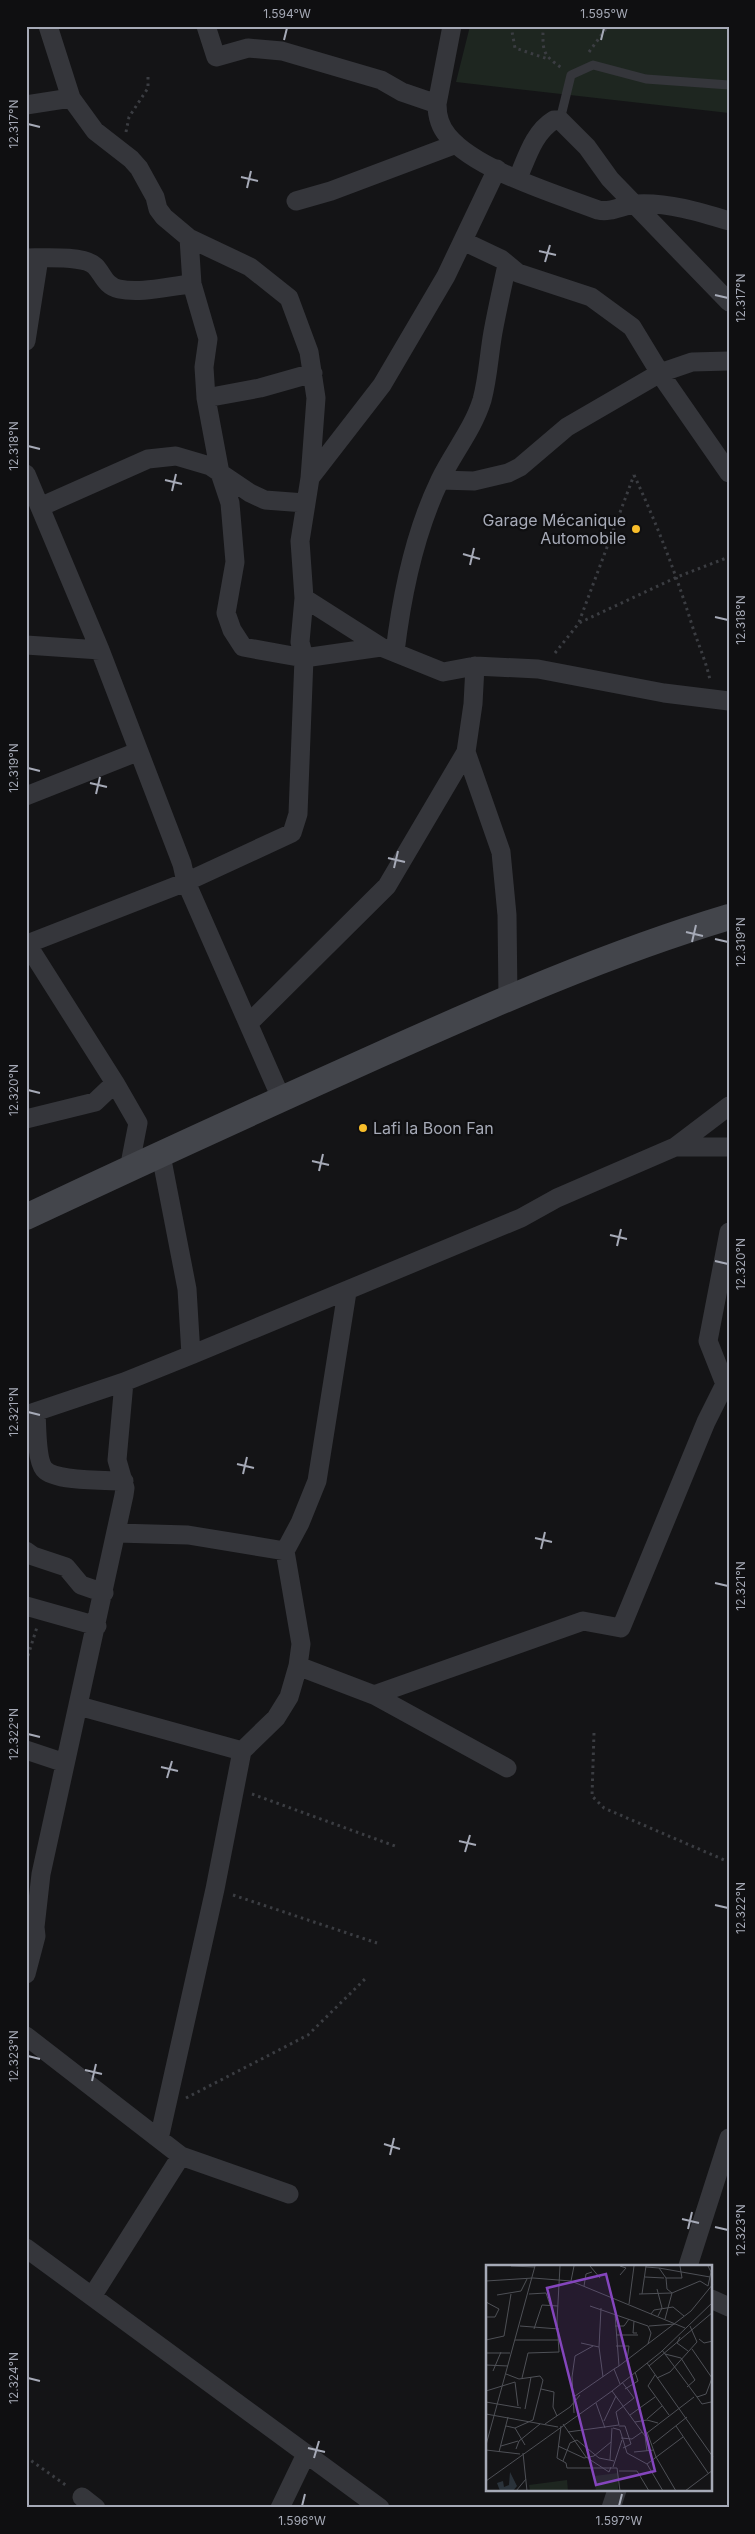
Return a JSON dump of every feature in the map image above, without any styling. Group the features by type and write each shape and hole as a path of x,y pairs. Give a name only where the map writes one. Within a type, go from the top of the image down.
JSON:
{"street":[{"path":"48,26 71,98 94,131 131,158 150,186 158,209 188,238 250,266 275,288 290,298 309,352 316,398 310,478 300,541 304,598 300,642 304,658 298,814 295,829 292,833 186,882 27,944 115,1083 138,1123 129,1169"},
{"path":"206,26 216,57 248,48 282,51 381,80 402,92 437,104"},
{"path":"452,26 437,104 441,125 456,144 467,153 497,169 598,210 608,211 634,204 657,204 729,222"},
{"path":"26,105 71,98"},
{"path":"518,178 531,146 542,130 554,120 560,120 587,147 610,179 729,302"},
{"path":"296,201 331,191 456,144"},
{"path":"310,478 382,385 446,276 497,169"},
{"path":"188,238 192,284 208,339 204,367 206,398 220,473 230,503 235,562 226,613 232,630 243,646 304,658 388,650"},
{"path":"463,241 501,259 518,273 537,281 582,293 600,302 632,327 660,373 729,473"},
{"path":"26,341 33,258 58,258 94,264 107,284 117,289 129,290 192,284"},
{"path":"388,650 411,558 440,480 464,439 482,399 507,265"},
{"path":"440,480 474,481 508,474 520,467 567,426 660,373 692,362 729,361"},
{"path":"206,398 260,388 313,373"},
{"path":"40,507 148,460 176,456 195,460 265,500 305,503"},
{"path":"26,474 100,650 178,855 186,882 281,1098"},
{"path":"304,598 388,650 443,672 475,666 538,669 664,693 721,700"},
{"path":"26,645 100,650"},
{"path":"249,1023 387,886 466,752 473,704 475,666"},
{"path":"26,796 138,752"},
{"path":"466,752 501,852 507,915 508,998"},
{"path":"26,1217 281,1098 508,998 682,931 729,917"},
{"path":"26,1119 95,1102 115,1083"},
{"path":"124,1481 55,1476 45,1470 41,1462 31,1414 124,1382 347,1292 521,1218 556,1198 675,1147 729,1106"},
{"path":"675,1147 729,1147"},
{"path":"160,1155 187,1289 191,1355"},
{"path":"374,1696 583,1621 621,1628 706,1422 725,1384 708,1341 729,1232"},
{"path":"159,2139 215,1888 242,1751 276,1718 289,1697 298,1666 301,1644 285,1551 300,1523 317,1481 347,1292"},
{"path":"26,1974 36,1936 34,1872 79,1706 124,1495 124,1481 117,1460 124,1382"},
{"path":"117,1532 188,1534 285,1551"},
{"path":"26,1551 33,1556 66,1567 81,1585 104,1593"},
{"path":"34,1608 97,1626"},
{"path":"298,1666 374,1696 507,1768"},
{"path":"79,1706 242,1751"},
{"path":"26,1750 65,1763"},
{"path":"26,2036 181,2156 289,2194"},
{"path":"688,2265 729,2138"},
{"path":"93,2295 181,2156"},
{"path":"26,2248 93,2295 380,2508"},
{"path":"712,2299 729,2307"},
{"path":"280,2508 306,2454"},
{"path":"611,2508 616,2492"}],"lane":[{"path":"560,120 571,75 593,65 646,79 729,85"}],"path":[{"path":"511,26 515,48 551,60"},
{"path":"543,26 543,49 546,57 571,75"},
{"path":"126,135 129,117 148,88 148,75"},
{"path":"538,669 556,652 579,622 634,475 656,522 721,700"},
{"path":"579,622 677,577 729,557"},
{"path":"26,1662 34,1608"},
{"path":"594,1733 592,1796 604,1808 729,1862"},
{"path":"236,1788 395,1846"},
{"path":"215,1888 377,1943"},
{"path":"166,2108 308,2036 365,1979"},
{"path":"26,2458 89,2502"}],"shaded area":[{"path":"470,26 729,26 729,113 456,82"}],"place":[{"name":"Garage Mécanique Automobile","path":"636,529"},
{"name":"Lafi la Boon Fan","path":"363,1128"}]}
